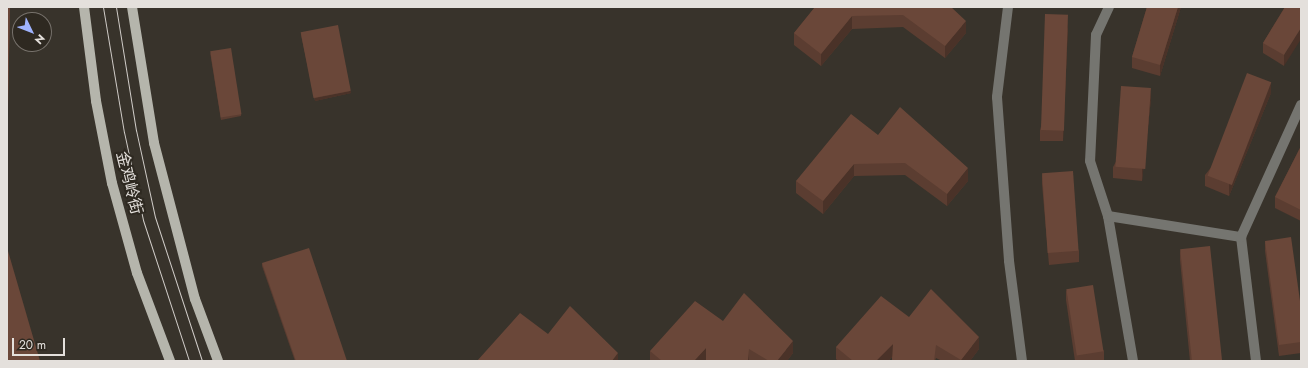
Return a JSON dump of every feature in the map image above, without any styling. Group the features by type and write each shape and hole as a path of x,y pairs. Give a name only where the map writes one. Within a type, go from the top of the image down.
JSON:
{"main road":[{"name":"金鸡岭街","path":"84,7 96,101 112,183 138,273 170,361"},
{"name":"金鸡岭街","path":"132,7 154,143 170,211 195,299 218,361"}],"lane":[{"path":"1008,7 997,97 1009,261 1022,361"},
{"path":"1109,7 1096,35 1090,161 1108,216 1133,361"},
{"path":"1256,361 1242,237 1301,105"},
{"path":"1108,216 1242,237"}],"building":[{"path":"7,7 10,7 8,103 7,103"},
{"path":"815,7 951,7 966,21 945,46 903,15 852,16 821,54 794,33"},
{"path":"1147,7 1178,7 1160,65 1132,57"},
{"path":"1285,7 1301,7 1301,28 1284,55 1263,43"},
{"path":"1045,14 1068,15 1064,131 1041,130"},
{"path":"338,25 351,91 313,98 301,32"},
{"path":"231,48 241,114 221,117 210,51"},
{"path":"1247,73 1271,82 1232,185 1208,176"},
{"path":"1121,86 1151,88 1145,169 1115,167"},
{"path":"900,107 968,168 947,194 905,163 854,164 823,201 796,181 851,114 878,135"},
{"path":"1301,146 1301,210 1275,197"},
{"path":"1073,171 1079,251 1048,253 1042,173"},
{"path":"1291,237 1301,308 1301,342 1279,345 1265,241"},
{"path":"1210,246 1222,361 1192,361 1180,249"},
{"path":"309,248 347,361 296,361 262,263"},
{"path":"7,250 8,251 40,361 7,361"},
{"path":"1093,285 1103,351 1077,355 1066,289"},
{"path":"931,289 979,337 961,360 936,345 934,361 892,361 893,344 876,361 853,361 836,347 881,296 909,317"},
{"path":"744,293 793,341 777,361 769,361 749,349 748,361 706,361 706,348 694,361 662,361 650,351 695,301 723,321"},
{"path":"570,306 618,353 612,361 477,361 520,313 548,334"}],"tram line":[{"path":"103,7 124,132 143,220 189,361"},
{"path":"116,7 136,130 155,217 202,361"}]}
